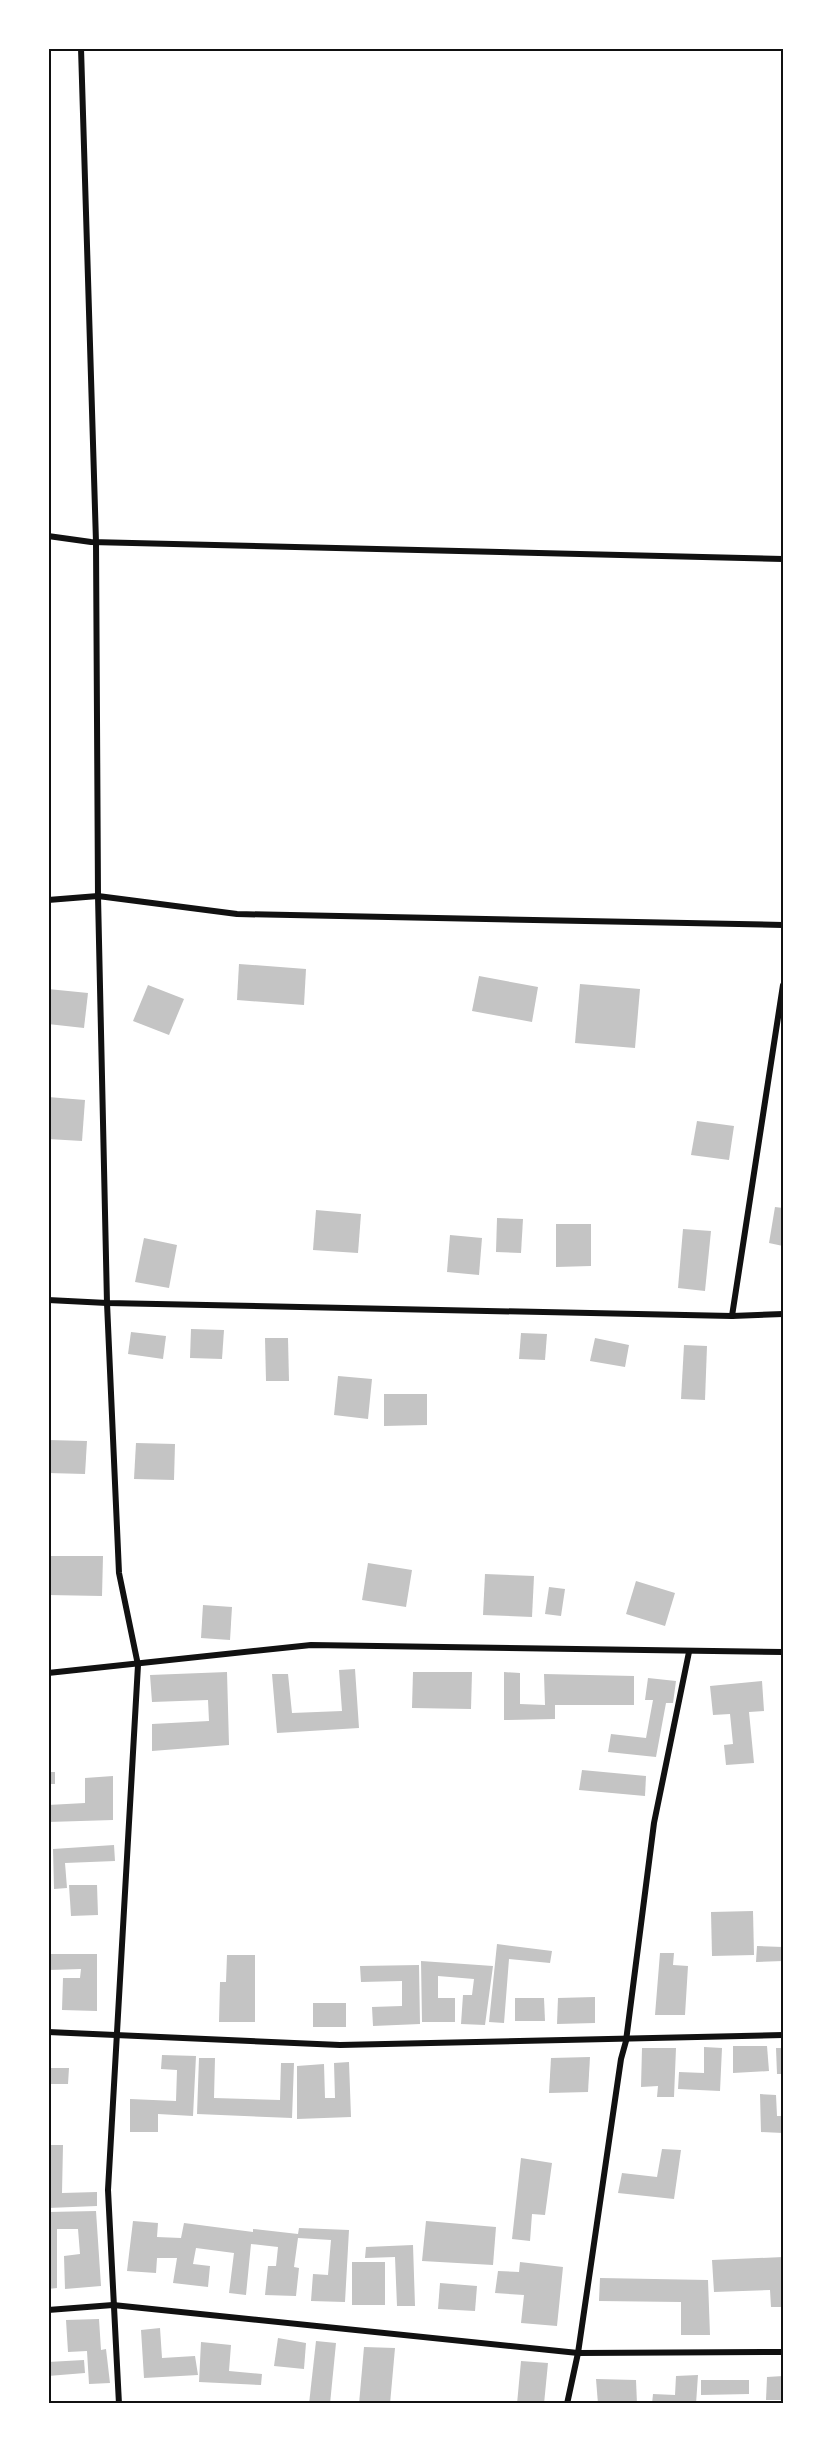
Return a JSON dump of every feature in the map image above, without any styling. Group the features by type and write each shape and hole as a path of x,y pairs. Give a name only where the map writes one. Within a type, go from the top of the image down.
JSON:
{"street":[{"path":"81,48 96,542 98,896 107,1304 119,1574 138,1665 108,2190 119,2404"},
{"path":"48,536 96,542 783,559"},
{"path":"48,900 98,896 237,914 783,925"},
{"path":"732,1316 783,985"},
{"path":"48,1300 107,1304 732,1316 783,1314"},
{"path":"48,1673 311,1645 783,1652"},
{"path":"567,2404 578,2353 619,2071 626,2041 654,1823 689,1652"},
{"path":"48,2032 116,2033 340,2045 626,2041 783,2035"},
{"path":"48,2310 113,2305 578,2353 783,2352"}],"building":[{"path":"239,964 306,969 304,1005 237,1000"},
{"path":"479,976 538,987 532,1022 472,1011"},
{"path":"580,984 640,989 635,1048 575,1043"},
{"path":"148,985 184,999 169,1035 133,1021"},
{"path":"48,989 88,993 84,1028 48,1024"},
{"path":"48,1097 85,1100 82,1141 48,1139"},
{"path":"697,1121 734,1126 729,1160 691,1155"},
{"path":"775,1207 783,1208 783,1246 769,1243"},
{"path":"316,1210 361,1214 358,1253 313,1250"},
{"path":"497,1218 523,1219 521,1253 496,1252"},
{"path":"556,1224 591,1224 591,1266 556,1267"},
{"path":"683,1229 711,1231 705,1291 678,1288"},
{"path":"450,1235 482,1238 479,1275 447,1272"},
{"path":"144,1238 177,1245 169,1288 135,1282"},
{"path":"191,1329 224,1330 222,1359 190,1358"},
{"path":"131,1332 166,1336 163,1359 128,1354"},
{"path":"521,1333 547,1334 545,1360 519,1359"},
{"path":"265,1338 288,1338 289,1381 266,1381"},
{"path":"595,1338 629,1345 625,1367 590,1361"},
{"path":"684,1345 707,1346 705,1400 681,1399"},
{"path":"338,1376 372,1379 368,1419 334,1415"},
{"path":"384,1394 427,1394 427,1425 384,1426"},
{"path":"48,1440 87,1441 85,1474 48,1473"},
{"path":"136,1443 175,1444 174,1480 134,1479"},
{"path":"48,1556 103,1556 102,1596 48,1595"},
{"path":"368,1563 412,1570 406,1607 362,1600"},
{"path":"485,1574 534,1576 532,1617 483,1615"},
{"path":"636,1581 675,1593 665,1626 626,1614"},
{"path":"549,1587 565,1589 561,1616 545,1614"},
{"path":"203,1605 232,1607 230,1640 201,1638"},
{"path":"355,1669 359,1728 277,1733 272,1674 288,1674 292,1713 342,1711 339,1670"},
{"path":"227,1672 229,1745 152,1751 152,1724 209,1721 208,1700 152,1702 150,1675"},
{"path":"413,1672 472,1672 471,1709 412,1708"},
{"path":"504,1672 520,1673 520,1704 545,1705 544,1674 634,1676 634,1705 555,1705 555,1719 504,1720"},
{"path":"648,1678 676,1681 673,1703 666,1703 656,1757 608,1752 611,1734 646,1738 653,1700 645,1700"},
{"path":"762,1681 764,1711 749,1712 754,1763 726,1765 724,1745 733,1744 730,1714 713,1715 710,1686"},
{"path":"582,1770 646,1776 645,1796 579,1790"},
{"path":"48,1772 55,1772 55,1784 48,1784"},
{"path":"113,1776 113,1820 48,1822 48,1805 85,1803 85,1778"},
{"path":"114,1845 115,1861 65,1863 67,1888 54,1889 53,1849"},
{"path":"69,1885 97,1885 98,1915 71,1916"},
{"path":"753,1911 754,1955 712,1956 711,1912"},
{"path":"497,1944 552,1951 550,1963 509,1959 504,2023 489,2022"},
{"path":"757,1946 783,1947 783,1961 756,1962"},
{"path":"660,1953 674,1953 673,1965 688,1966 685,2015 655,2015"},
{"path":"49,1954 97,1954 97,2011 62,2010 63,1978 80,1978 81,1969 49,1970"},
{"path":"227,1955 255,1955 255,2022 219,2022 220,1982 226,1982"},
{"path":"421,1961 493,1966 485,2025 461,2024 463,1995 472,1995 474,1979 438,1976 438,1998 455,1998 455,2022 422,2022"},
{"path":"419,1965 420,2024 373,2026 372,2007 402,2006 402,1981 361,1982 360,1966"},
{"path":"595,1997 595,2023 557,2024 558,1998"},
{"path":"515,1998 544,1998 545,2021 515,2021"},
{"path":"313,2003 346,2003 346,2027 313,2027"},
{"path":"733,2046 767,2046 769,2071 733,2073"},
{"path":"704,2047 722,2048 720,2091 678,2089 679,2072 704,2073"},
{"path":"642,2048 676,2048 674,2097 657,2097 658,2086 641,2087"},
{"path":"776,2048 783,2048 783,2074 777,2074"},
{"path":"162,2055 196,2056 193,2116 158,2114 158,2132 130,2132 130,2099 176,2101 177,2070 161,2069"},
{"path":"590,2057 588,2092 549,2093 551,2058"},
{"path":"199,2058 215,2058 214,2098 280,2100 281,2063 294,2063 292,2118 197,2114"},
{"path":"349,2062 351,2117 297,2119 297,2066 324,2064 325,2098 335,2098 334,2063"},
{"path":"48,2068 69,2068 68,2084 48,2084"},
{"path":"760,2094 776,2095 777,2116 783,2116 783,2133 761,2132"},
{"path":"49,2145 63,2145 62,2193 97,2192 97,2206 48,2208"},
{"path":"662,2149 681,2150 674,2199 618,2193 622,2173 657,2177"},
{"path":"521,2158 552,2163 545,2215 532,2214 530,2241 512,2239"},
{"path":"96,2211 101,2286 65,2289 64,2256 80,2254 78,2229 57,2229 57,2288 48,2289 48,2212"},
{"path":"133,2221 158,2223 157,2237 181,2238 184,2223 253,2232 253,2229 298,2234 299,2228 349,2230 345,2302 311,2301 313,2274 328,2275 331,2240 298,2238 294,2267 299,2268 296,2296 265,2295 268,2266 276,2266 278,2247 251,2244 246,2295 229,2293 234,2253 196,2248 193,2264 210,2266 208,2287 173,2283 177,2258 157,2258 156,2273 127,2271"},
{"path":"426,2221 496,2227 493,2265 422,2261"},
{"path":"413,2245 415,2306 397,2306 395,2257 365,2258 366,2247"},
{"path":"783,2257 783,2307 771,2307 770,2290 714,2292 712,2260"},
{"path":"352,2262 385,2262 385,2305 352,2305"},
{"path":"520,2262 563,2267 557,2326 521,2323 524,2295 495,2293 498,2271 519,2272"},
{"path":"600,2278 708,2280 710,2335 681,2335 681,2302 599,2301"},
{"path":"440,2283 477,2286 475,2311 438,2309"},
{"path":"99,2319 101,2350 106,2349 110,2383 89,2384 87,2351 68,2352 66,2320"},
{"path":"160,2328 162,2358 195,2356 198,2375 144,2378 141,2330"},
{"path":"278,2338 306,2343 304,2369 274,2366"},
{"path":"316,2341 336,2343 330,2404 309,2404"},
{"path":"201,2342 231,2345 229,2371 262,2374 261,2385 199,2382"},
{"path":"364,2347 395,2348 390,2404 359,2404"},
{"path":"84,2360 85,2373 48,2376 48,2362"},
{"path":"521,2361 548,2363 544,2404 517,2404"},
{"path":"698,2375 696,2404 652,2404 653,2394 675,2395 676,2376"},
{"path":"783,2376 783,2400 766,2400 767,2377"},
{"path":"596,2379 636,2380 637,2404 598,2404"},
{"path":"701,2380 749,2380 749,2394 701,2395"}]}
